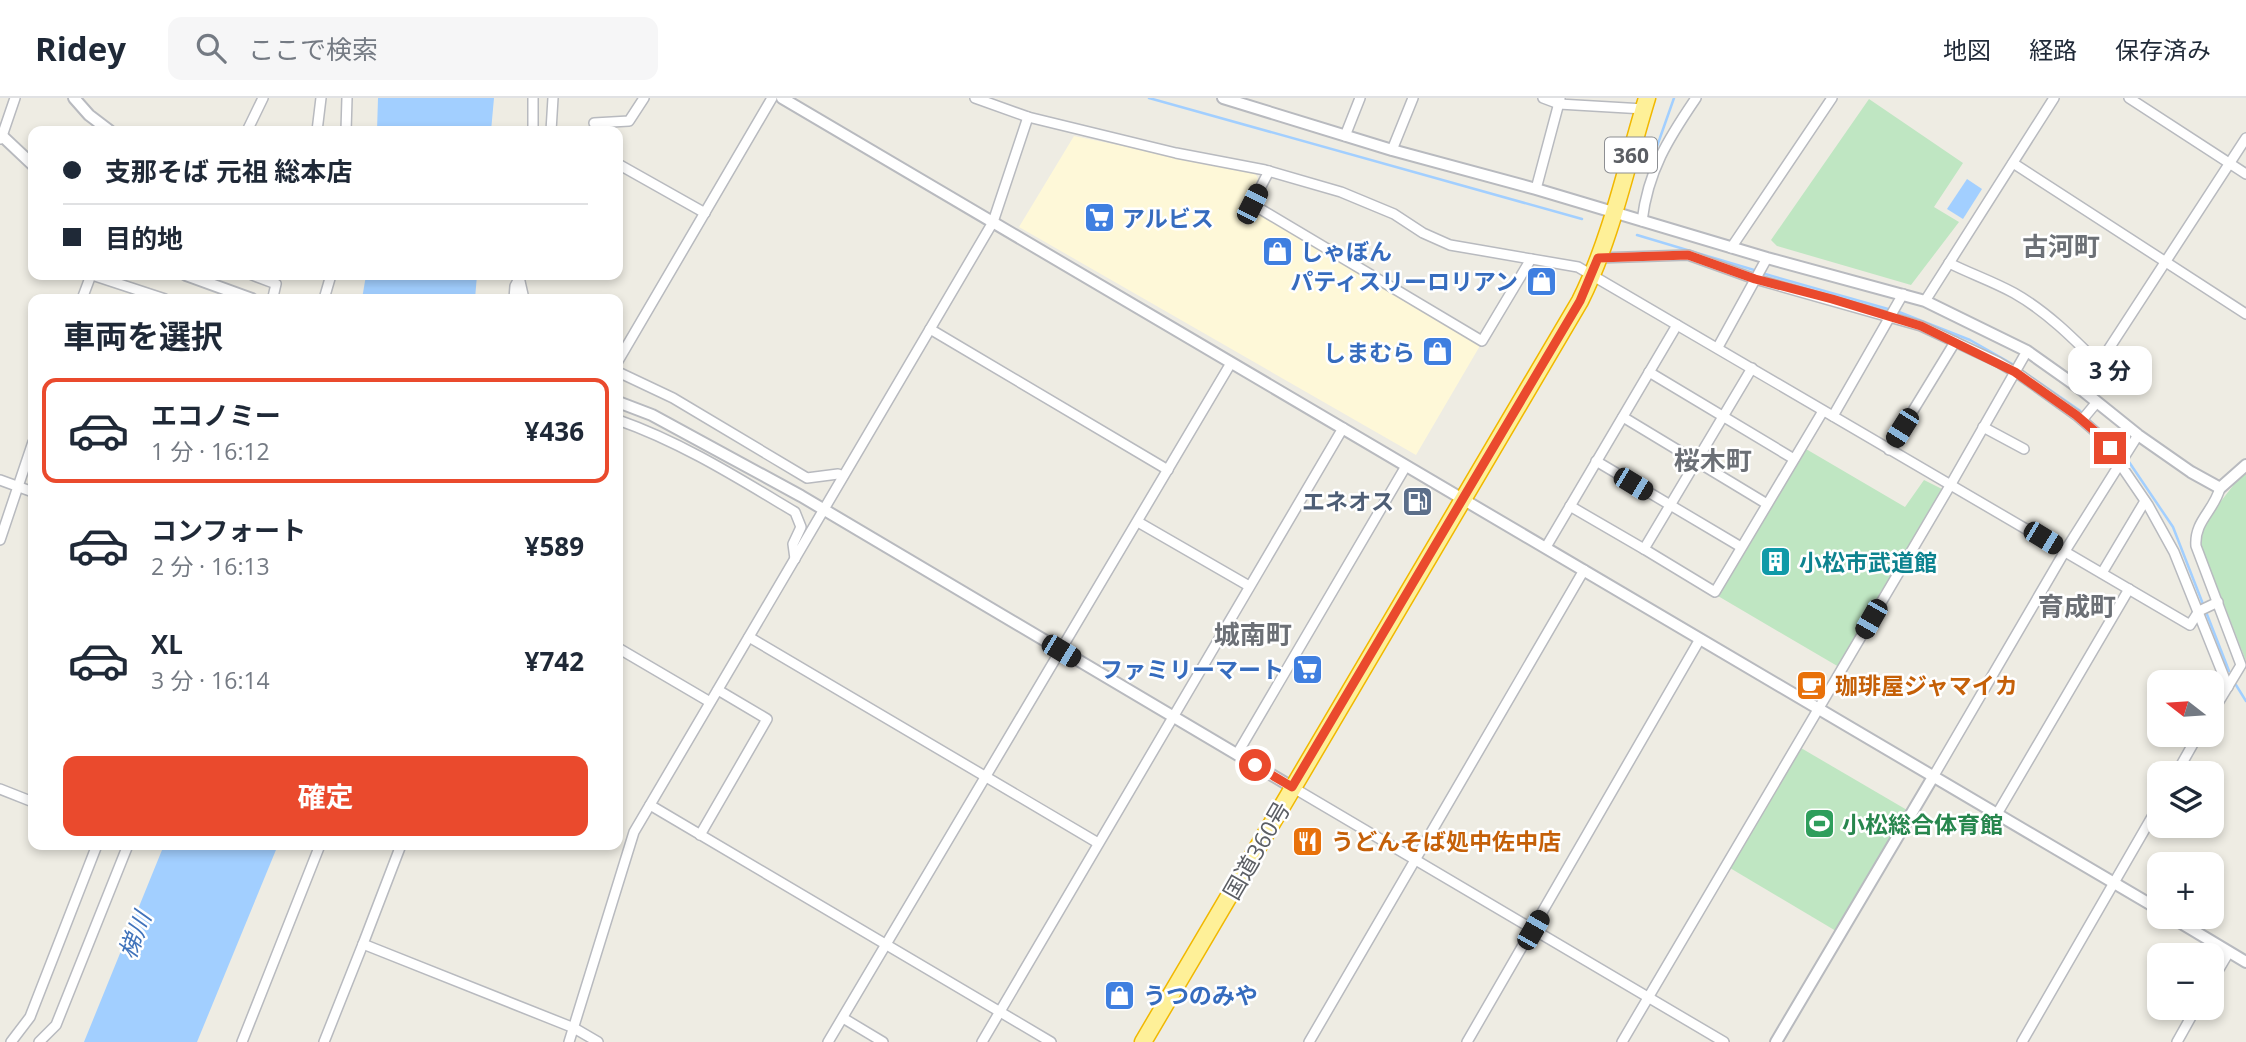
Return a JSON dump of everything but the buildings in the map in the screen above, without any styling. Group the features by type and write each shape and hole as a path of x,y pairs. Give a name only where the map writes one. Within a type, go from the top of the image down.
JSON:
{"highway":[{"name":"国道360号","path":"1143,1042 1580,301 1615,213 1646,104"}],"street":[{"path":"15,98 1,137 28,161"},
{"path":"74,98 103,126"},
{"path":"249,126 263,98"},
{"path":"318,126 321,98"},
{"path":"346,126 347,98"},
{"path":"533,98 533,126"},
{"path":"553,98 554,126"},
{"path":"594,122 629,121 644,98"},
{"path":"623,352 772,98"},
{"path":"782,98 2147,902"},
{"path":"975,98 1028,117 1176,153 1269,171 1341,192 1394,214 1423,233 1450,245 1578,267 2190,625 2199,611 2214,604"},
{"path":"1223,98 1392,150 1925,301 2026,351 2082,390 2093,406 2191,472 2220,488"},
{"path":"1345,136 1360,98"},
{"path":"1392,150 1413,98"},
{"path":"1543,98 1646,104"},
{"path":"1642,221 1654,168 1668,139 1696,98"},
{"path":"1731,248 1832,98"},
{"path":"1925,301 2054,98"},
{"path":"2129,98 2246,174"},
{"path":"1536,189 1560,101"},
{"path":"569,1042 634,832 993,222 1028,117"},
{"path":"2082,390 2246,138"},
{"path":"2013,163 2246,314"},
{"path":"623,167 705,213"},
{"path":"1269,171 1252,204 1482,341 1531,259"},
{"path":"1598,258 1688,255 1755,279 1921,326 2015,372 2082,420 2098,434 2120,463 2174,552 2228,687"},
{"path":"1718,347 1767,258"},
{"path":"1949,263 1980,279 1989,279 2018,295 2067,332 2099,363"},
{"path":"106,280 150,294"},
{"path":"200,280 238,294"},
{"path":"264,280 276,285 274,294"},
{"path":"1833,416 1903,294"},
{"path":"1546,547 1677,325"},
{"path":"930,329 1168,470"},
{"path":"1889,450 1955,342"},
{"path":"1622,1042 1951,484 2026,351"},
{"path":"828,1042 1231,363"},
{"path":"1644,549 1752,368"},
{"path":"1649,372 1794,458"},
{"path":"623,374 673,398 807,478 838,474 843,476"},
{"path":"623,403 652,415 801,496 1724,1042"},
{"path":"2082,420 2093,406"},
{"path":"1570,506 1715,592 1822,411"},
{"path":"1623,417 1767,504"},
{"path":"623,422 707,460 795,512 801,527 793,544 794,559"},
{"path":"1983,427 2024,449"},
{"path":"982,1042 1343,428"},
{"path":"1776,1042 2065,551 2138,435"},
{"path":"0,540 28,457"},
{"path":"1597,461 1741,547"},
{"path":"2224,694 2241,665 2214,604 2196,546 2195,533 2217,499 2220,488 2246,465"},
{"path":"1237,754 1406,466"},
{"path":"0,480 28,490"},
{"path":"2102,573 2145,501"},
{"path":"1138,522 1249,586"},
{"path":"1309,1042 1584,570"},
{"path":"1997,814 2129,589"},
{"path":"749,637 1098,843"},
{"path":"1467,1042 1700,639"},
{"path":"623,651 710,702"},
{"path":"700,835 767,719 718,690"},
{"path":"0,789 28,800"},
{"path":"650,805 1051,1042"},
{"path":"2022,1042 2147,826"},
{"path":"11,1042 30,1017 95,850"},
{"path":"39,1042 56,1025 126,850"},
{"path":"242,1042 318,850"},
{"path":"324,1042 399,850"},
{"path":"2191,929 2246,962"},
{"path":"363,944 575,1028 598,1042"},
{"path":"2224,961 2229,952"},
{"path":"843,1018 883,1042"},
{"path":"2177,1042 2189,1020"}],"shaded area":[{"path":"1074,136 1255,173 1259,180 1244,205 1481,344 1416,455 1019,227"}],"green space":[{"path":"1869,99 1963,163 1934,207 1959,222 1911,285 1777,246 1771,240"},
{"path":"1806,449 1905,507 1924,480 1942,489 1839,667 1718,596"},
{"path":"2246,469 2246,661 2201,545 2204,523"},
{"path":"1801,748 1907,810 1836,931 1730,868"}],"water":[{"path":"378,98 494,98 491,126 377,126"},
{"path":"1967,179 1982,189 1963,219 1947,209"},
{"path":"365,280 477,280 475,294 363,294"},
{"name":"梯川","path":"162,850 276,850 197,1042 84,1042"}],"waterway":[{"path":"1149,98 1582,219"},
{"path":"1655,152 1674,98"},
{"path":"1637,235 1754,270"},
{"path":"1765,274 1888,309"},
{"path":"1899,312 1970,340 2014,365"},
{"path":"2021,370 2079,410 2097,428"},
{"path":"2104,435 2121,452"},
{"path":"2127,459 2173,527 2229,671"},
{"path":"2236,685 2246,701"}],"place":[{"name":"アルビス","path":"1099,218"},
{"name":"しゃぼん","path":"1277,251"},
{"name":"パティスリーロリアン","path":"1541,281"},
{"name":"しまむら","path":"1438,352"},
{"name":"エネオス","path":"1417,501"},
{"name":"小松市武道館","path":"1776,562"},
{"name":"ファミリーマート","path":"1307,669"},
{"name":"珈琲屋ジャマイカ","path":"1812,685"},
{"name":"小松総合体育館","path":"1819,824"},
{"name":"うどんそば処中佐中店","path":"1308,841"},
{"name":"うつのみや","path":"1120,995"}],"district":[{"name":"古河町","path":"2061,246"},
{"name":"桜木町","path":"1713,460"},
{"name":"育成町","path":"2077,606"},
{"name":"城南町","path":"1253,634"}],"route":[{"path":"1255,765 1292,787 1580,301 1598,258 1688,255 1755,279 1921,326 2015,372 2076,415 2110,448"}]}
